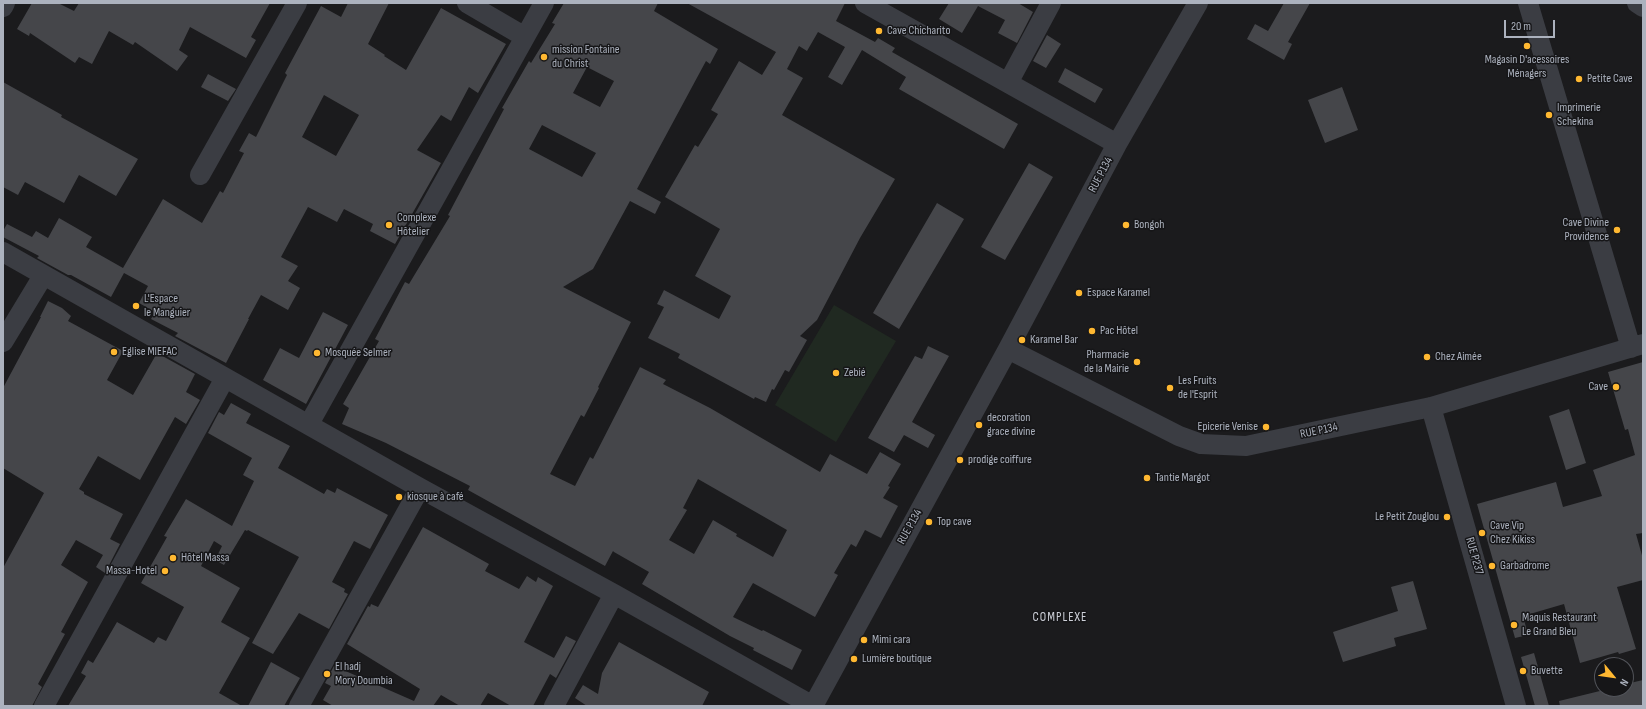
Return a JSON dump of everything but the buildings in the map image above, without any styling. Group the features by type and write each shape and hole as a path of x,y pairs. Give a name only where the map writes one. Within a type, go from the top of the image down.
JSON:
{"street":[{"path":"3,7 5,3"},
{"path":"200,175 297,3"},
{"path":"467,3 525,37"},
{"path":"308,424 544,3"},
{"path":"865,3 1118,144"},
{"path":"1008,83 1051,3"},
{"name":"RUE P134","path":"813,706 1118,144 1198,3"},
{"path":"1528,3 1637,346"},
{"path":"1637,3 1643,7"},
{"path":"3,252 420,488 614,594 813,706"},
{"path":"3,342 43,276"},
{"name":"RUE P134","path":"1008,349 1179,436 1201,444 1246,446 1431,407 1637,346"},
{"path":"44,706 225,378"},
{"name":"RUE P237","path":"1431,407 1516,706"},
{"path":"299,706 420,488"},
{"path":"554,706 614,594"}],"shaded area":[{"name":"Zebié","path":"834,305 896,341 836,442 775,405"}],"place":[{"name":"Cave Chicharito","path":"879,31"},
{"name":"Magasin D'acessoires Ménagers","path":"1527,46"},
{"name":"mission Fontaine du Christ","path":"544,57"},
{"name":"Petite Cave","path":"1579,79"},
{"name":"Imprimerie Schekina","path":"1549,115"},
{"name":"Complexe Hôtelier","path":"389,225"},
{"name":"Bongoh","path":"1126,225"},
{"name":"Cave Divine Providence","path":"1617,230"},
{"name":"Espace Karamel","path":"1079,293"},
{"name":"L'Espace le Manguier","path":"136,306"},
{"name":"Pac Hôtel","path":"1092,331"},
{"name":"Karamel Bar","path":"1022,340"},
{"name":"Eglise MIEFAC","path":"114,352"},
{"name":"Mosquée Selmer","path":"317,353"},
{"name":"Chez Aimée","path":"1427,357"},
{"name":"Pharmacie de la Mairie","path":"1137,362"},
{"name":"Zebié","path":"836,373"},
{"name":"Cave","path":"1616,387"},
{"name":"Les Fruits de l'Esprit","path":"1170,388"},
{"name":"decoration grace divine","path":"979,425"},
{"name":"Epicerie Venise","path":"1266,427"},
{"name":"prodige coiffure","path":"960,460"},
{"name":"Tantie Margot","path":"1147,478"},
{"name":"kiosque à café","path":"399,497"},
{"name":"Le Petit Zouglou","path":"1447,517"},
{"name":"Top cave","path":"929,522"},
{"name":"Cave Vip Chez Kikiss","path":"1482,533"},
{"name":"Hôtel Massa","path":"173,558"},
{"name":"Garbadrome","path":"1492,566"},
{"name":"Massa-Hotel","path":"165,571"},
{"name":"Maquis Restaurant Le Grand Bleu","path":"1514,625"},
{"name":"Mimi cara","path":"864,640"},
{"name":"Lumière boutique","path":"854,659"},
{"name":"Buvette","path":"1523,671"},
{"name":"El hadj Mory Doumbia","path":"327,674"}],"district":[{"name":"COMPLEXE","path":"1060,618"}]}
